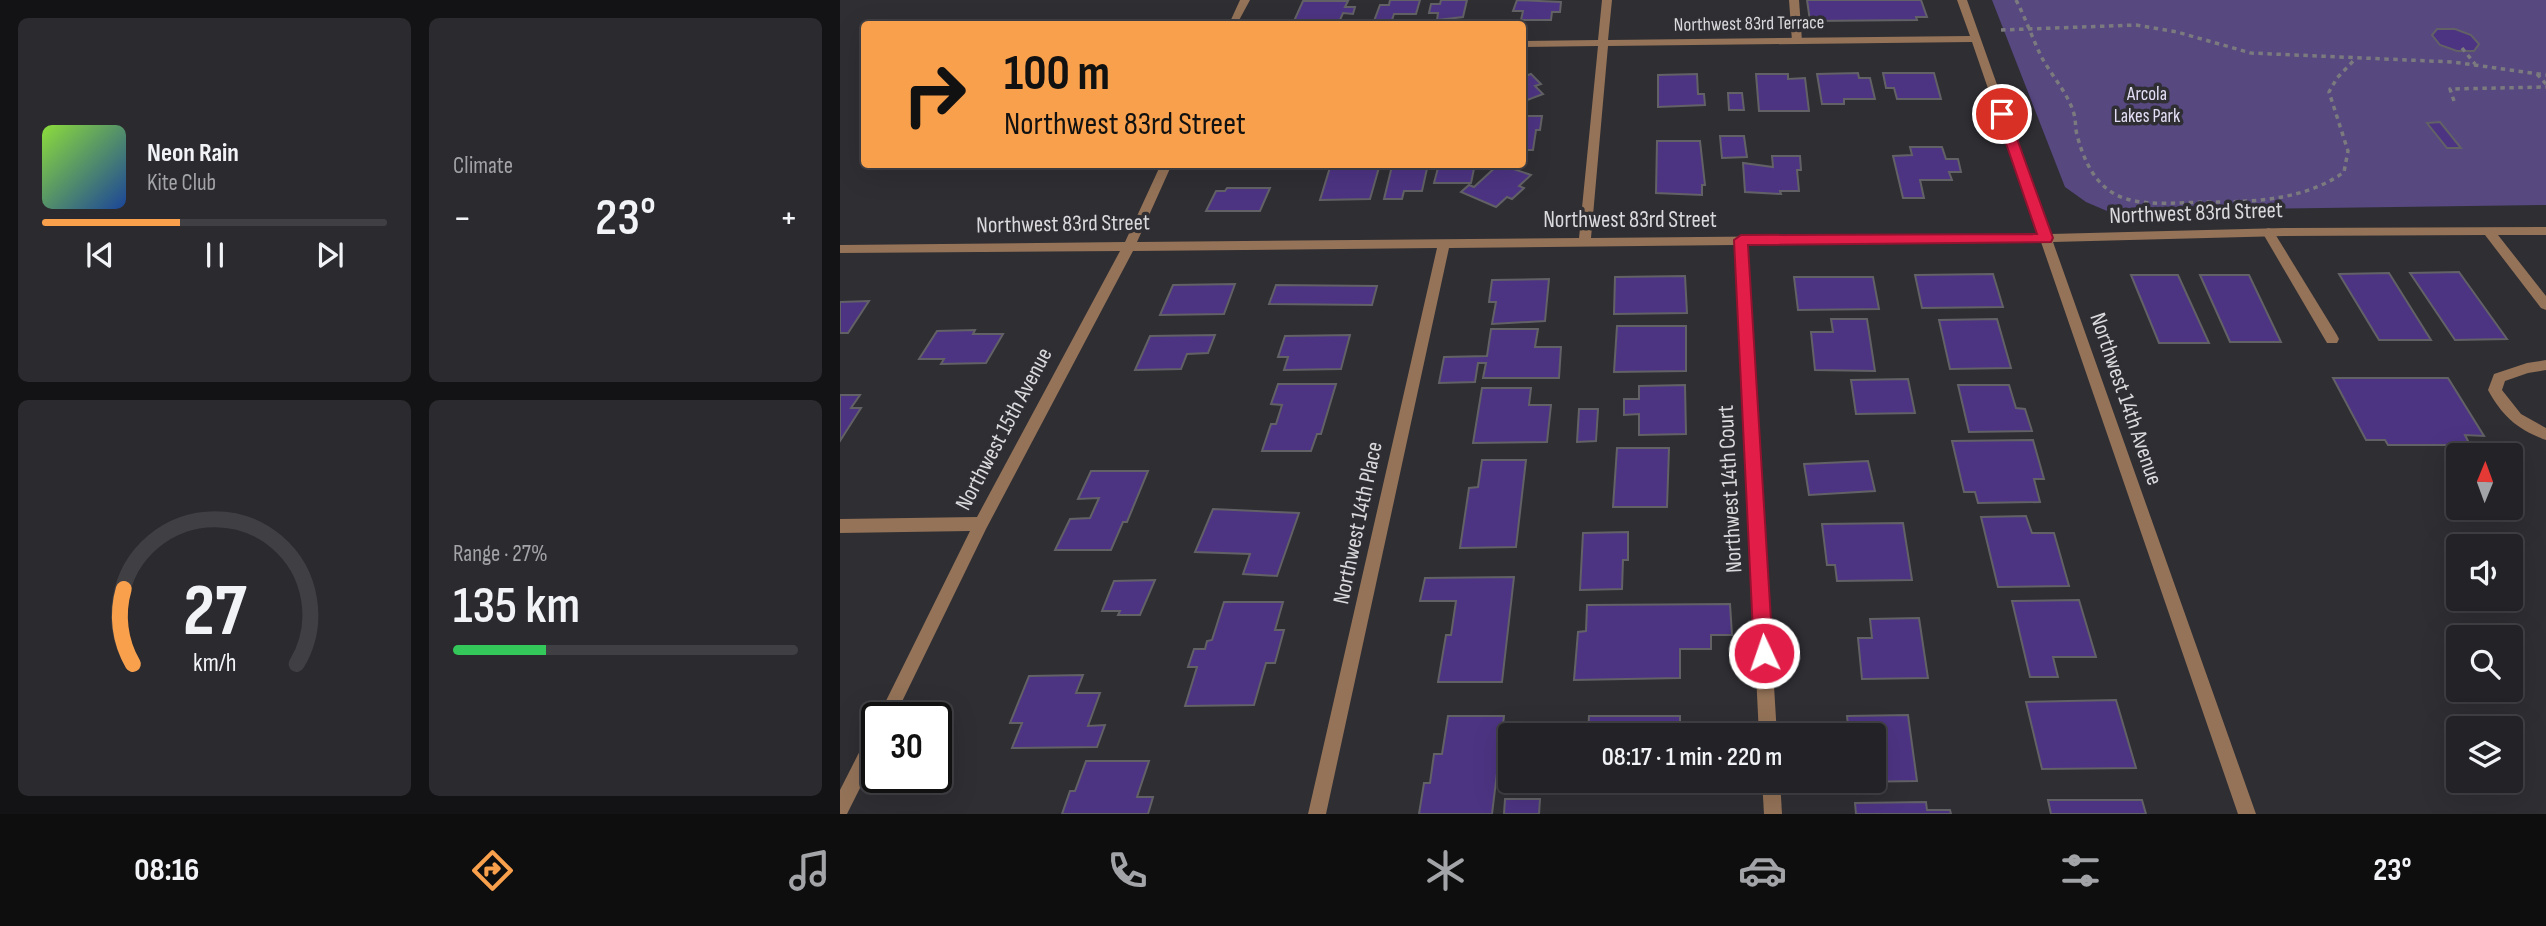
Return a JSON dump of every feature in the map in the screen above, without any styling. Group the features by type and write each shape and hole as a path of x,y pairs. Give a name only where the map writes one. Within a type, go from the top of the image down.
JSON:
{"street":[{"path":"1234,21 1245,0"},
{"path":"1586,242 1608,0"},
{"path":"1794,0 1797,41"},
{"name":"Northwest 14th Avenue","path":"1962,0 2247,814"},
{"name":"Northwest 83rd Terrace","path":"1526,44 1976,39"},
{"name":"Northwest 15th Avenue","path":"894,702 981,524 1130,244 1165,168"},
{"path":"2488,231 2546,305"},
{"name":"Northwest 83rd Street","path":"840,248 2546,231"},
{"path":"2268,232 2332,339"},
{"name":"Northwest 14th Court","path":"1741,240 1767,723"},
{"name":"Northwest 14th Place","path":"1317,814 1444,242"},
{"path":"2546,365 2527,368 2499,378 2495,390 2509,412 2525,427 2546,434"},
{"path":"840,526 981,524"},
{"path":"840,809 861,767"},
{"path":"1772,793 1773,814"}],"path":[{"path":"2016,0 2032,30 2041,56 2074,112 2077,135 2087,161 2104,189 2120,199 2139,203 2235,203 2329,184 2344,172 2347,165 2347,142 2329,92 2337,78 2356,58"},
{"path":"2001,30 2136,25 2177,32 2251,53 2475,65 2546,75"},
{"path":"2462,48 2475,65"},
{"path":"2536,74 2546,86"},
{"path":"2454,101 2450,89 2546,86"},
{"path":"2235,203 2241,213"}],"green space":[{"name":"Arcola Lakes Park","path":"1992,0 2546,0 2546,205 2107,211 2086,202 2065,187"}],"building":[{"path":"1390,0 1420,0 1416,14 1394,14 1392,20 1374,21 1380,5 1389,5"},
{"path":"1441,0 1467,0 1463,17 1437,20 1438,13 1429,13 1431,4 1440,4"},
{"path":"1517,0 1561,2 1560,12 1552,12 1551,20 1521,20 1523,11 1513,11"},
{"path":"1807,0 1921,0 1927,17 1916,17 1917,20 1810,21"},
{"path":"1303,1 1348,1 1345,7 1355,7 1353,14 1343,13 1340,20 1294,21"},
{"path":"2437,29 2455,29 2471,35 2479,44 2474,51 2457,51 2440,45 2432,35"},
{"path":"1858,73 1859,78 1870,78 1875,99 1844,99 1844,104 1822,104 1817,74"},
{"path":"1883,73 1934,73 1941,99 1897,99 1894,88 1886,88"},
{"path":"1531,74 1541,84 1535,86 1543,94 1526,100 1526,76"},
{"path":"1697,74 1698,94 1704,94 1705,105 1658,107 1658,75"},
{"path":"1756,74 1788,74 1788,79 1805,78 1809,111 1759,111"},
{"path":"1728,93 1742,93 1744,110 1729,110"},
{"path":"1526,116 1542,116 1540,130 1536,130 1533,150 1526,150"},
{"path":"2440,122 2461,148 2447,148 2427,123"},
{"path":"1720,136 1744,136 1747,157 1722,158"},
{"path":"1657,141 1700,141 1705,185 1702,185 1702,195 1656,193"},
{"path":"1910,147 1942,147 1946,159 1958,159 1961,172 1949,172 1952,180 1920,180 1924,198 1903,198 1893,156 1912,155"},
{"path":"1772,156 1800,156 1801,170 1797,170 1799,191 1780,191 1781,194 1745,192 1743,163 1773,167"},
{"path":"1330,168 1379,168 1370,199 1320,200"},
{"path":"1392,168 1427,168 1422,191 1404,191 1402,199 1384,199"},
{"path":"1438,168 1474,168 1471,183 1434,183"},
{"path":"1495,168 1511,168 1531,175 1519,186 1524,188 1512,199 1507,197 1496,207 1461,192 1469,185 1474,187"},
{"path":"1227,188 1270,188 1260,211 1206,211 1216,191 1225,191"},
{"path":"2459,272 2507,339 2455,340 2410,273"},
{"path":"2389,273 2431,340 2379,340 2339,274"},
{"path":"1993,274 2003,307 1922,308 1915,275"},
{"path":"2131,275 2178,275 2209,343 2159,343"},
{"path":"2200,275 2249,275 2281,342 2230,342"},
{"path":"1685,276 1687,313 1614,314 1615,277"},
{"path":"1794,277 1873,277 1879,309 1798,310"},
{"path":"1549,279 1545,321 1492,324 1496,302 1489,302 1492,280"},
{"path":"1235,284 1224,314 1160,315 1173,285"},
{"path":"1276,285 1377,286 1372,305 1269,304"},
{"path":"869,301 848,333 840,333 840,302"},
{"path":"1831,319 1867,319 1875,371 1815,370 1811,332 1833,332"},
{"path":"1997,319 2011,368 1950,369 1939,320"},
{"path":"1617,326 1686,326 1686,371 1614,372"},
{"path":"1491,329 1538,329 1535,347 1561,347 1559,378 1483,378 1486,363 1478,363 1475,382 1439,383 1444,357 1487,356"},
{"path":"975,330 973,334 1003,334 986,363 941,364 944,359 919,359 937,331"},
{"path":"1215,335 1208,353 1187,354 1181,369 1135,370 1150,336"},
{"path":"1350,335 1341,369 1284,370 1288,357 1278,357 1285,336"},
{"path":"2333,378 2448,378 2484,436 2465,435 2469,443 2446,445 2388,445 2385,440 2366,440"},
{"path":"1908,379 1915,413 1856,414 1851,380"},
{"path":"1278,384 1336,384 1321,434 1317,434 1311,451 1262,451 1271,424 1276,424 1282,405 1271,404"},
{"path":"1685,385 1686,434 1639,435 1639,414 1624,415 1624,399 1639,399 1639,386"},
{"path":"1958,385 2009,385 2016,408 2025,409 2032,431 1969,432"},
{"path":"1482,388 1531,388 1529,405 1551,405 1547,442 1473,443"},
{"path":"840,395 860,395 851,408 861,408 840,441"},
{"path":"1579,409 1598,409 1596,441 1577,442"},
{"path":"2033,440 2044,479 2034,479 2040,502 1978,503 1975,492 1964,492 1952,441"},
{"path":"1617,448 1669,448 1667,507 1613,507"},
{"path":"1482,460 1526,460 1516,547 1460,548 1469,488 1478,487"},
{"path":"1868,461 1875,491 1809,495 1804,464"},
{"path":"1091,471 1148,471 1127,522 1123,522 1111,550 1055,550 1070,519 1090,518 1099,498 1078,499"},
{"path":"1213,509 1299,513 1277,576 1243,574 1250,554 1195,552"},
{"path":"2026,516 2032,533 2054,533 2069,586 1998,587 1981,517"},
{"path":"1903,523 1912,580 1837,581 1835,565 1827,565 1822,524"},
{"path":"1628,532 1628,560 1623,560 1622,589 1580,590 1583,533"},
{"path":"1514,577 1502,682 1438,682 1446,635 1451,635 1456,601 1420,601 1425,578"},
{"path":"1155,580 1140,615 1118,615 1120,611 1102,611 1114,581"},
{"path":"2079,600 2096,657 2053,657 2058,677 2030,677 2012,601"},
{"path":"1224,602 1283,602 1275,630 1284,630 1275,663 1266,663 1254,705 1185,706 1197,667 1188,667 1194,649 1205,649 1207,641 1212,640"},
{"path":"1730,604 1732,635 1711,635 1711,649 1680,649 1680,678 1574,680 1578,632 1586,631 1587,605"},
{"path":"1919,618 1928,678 1862,679 1858,638 1872,638 1870,619"},
{"path":"1083,675 1076,693 1100,693 1088,726 1105,725 1097,747 1012,748 1022,723 1010,723 1029,676"},
{"path":"2116,700 2136,768 2042,769 2026,702"},
{"path":"1908,715 1917,781 1886,781 1886,723 1848,723 1847,716"},
{"path":"1448,716 1504,716 1503,723 1498,723 1498,765 1492,814 1419,814 1424,783 1430,783 1434,754 1442,754"},
{"path":"1589,716 1680,716 1680,723 1589,723"},
{"path":"1086,761 1149,761 1137,797 1153,797 1148,814 1062,814 1070,791 1075,791"},
{"path":"1505,799 1540,799 1539,814 1504,814"},
{"path":"2048,800 2142,800 2146,814 2051,814"},
{"path":"1926,802 1927,810 1950,810 1951,814 1856,814 1855,803"}],"route":[{"path":"1764,653 1741,240 2046,238 2002,114"}]}
